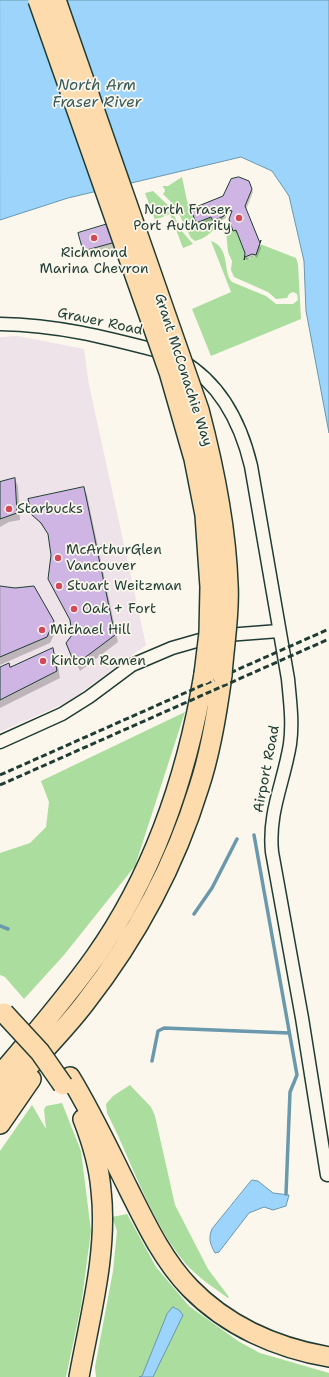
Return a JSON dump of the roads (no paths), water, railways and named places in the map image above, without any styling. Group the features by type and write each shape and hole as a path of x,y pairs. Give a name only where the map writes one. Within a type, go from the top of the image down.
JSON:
{"main road":[{"name":"Grant McConachie Way","path":"0,1098 69,1023 101,982 128,942 152,900 173,855 201,780 216,716 209,633 210,587 205,515 194,459 169,372 38,0"},
{"name":"Grant McConachie Way","path":"0,1074 62,1000 110,933 135,891 156,849 172,807 213,674 228,585 222,513 211,457 197,403 56,0"},
{"path":"0,1053 20,1038 62,1000"},
{"path":"2,1011 20,1022 35,1035 58,1060 94,1150 103,1208 102,1247 79,1377"},
{"path":"0,1124 69,1023"},
{"path":"67,1081 96,1124 148,1227 167,1259 190,1288 220,1314 255,1334 293,1349 329,1357"}],"street":[{"name":"Grauer Road","path":"0,324 33,324 77,330 172,354 189,365"},
{"name":"Airport Road","path":"189,365 219,393 234,417 246,442 252,466 288,679 292,726 286,761 273,813 271,846 306,1040 327,1175"},
{"path":"0,742 62,714 89,697 132,665 172,648 214,636 279,631"}],"water":[{"name":"North Arm Fraser River","path":"0,0 329,0 329,433 306,311 304,261 289,196 272,171 241,157 68,198 0,220"},
{"path":"252,1180 258,1181 273,1193 289,1195 286,1206 273,1210 264,1207 249,1213 219,1252 215,1253 210,1241 212,1229"},
{"path":"173,1307 179,1310 183,1315 153,1377 139,1377 142,1376 167,1314"}],"waterway":[{"path":"254,835 297,1075 290,1092 286,1194"},
{"path":"194,914 212,888 237,839"},
{"path":"0,926 8,929"},
{"path":"152,1061 158,1031 164,1028 289,1033"}],"railway":[{"path":"0,775 329,629"},
{"path":"0,785 329,639"}],"place":[{"name":"North Fraser Port Authority","path":"239,218"},
{"name":"Richmond Marina Chevron","path":"94,238"},
{"name":"Starbucks","path":"9,509"},
{"name":"McArthurGlen Vancouver","path":"58,558"},
{"name":"Stuart Weitzman","path":"59,586"},
{"name":"Oak + Fort","path":"74,609"},
{"name":"Michael Hill","path":"42,630"},
{"name":"Kinton Ramen","path":"43,661"}]}
